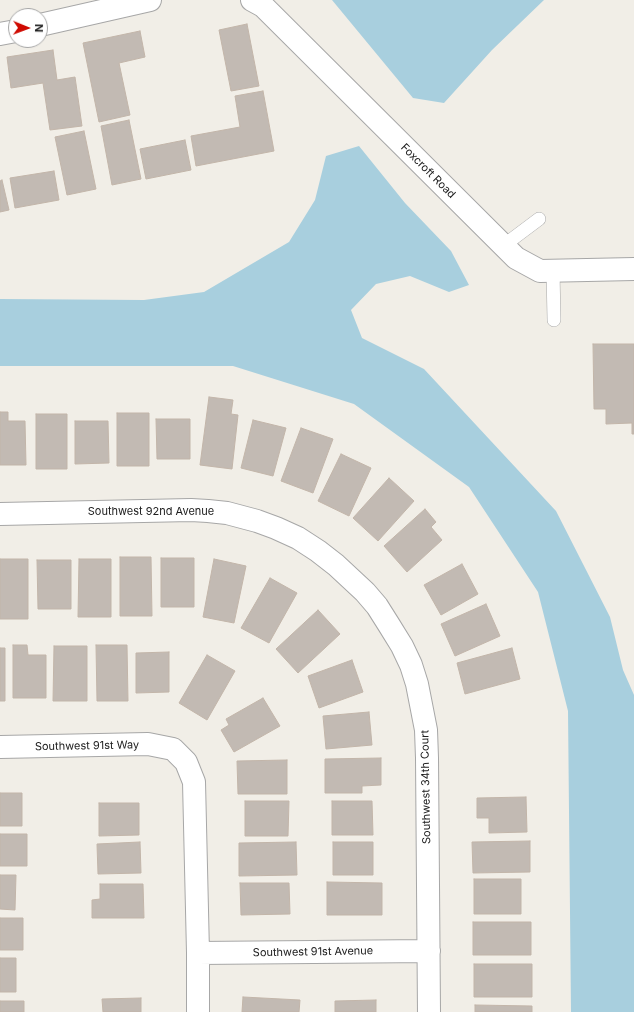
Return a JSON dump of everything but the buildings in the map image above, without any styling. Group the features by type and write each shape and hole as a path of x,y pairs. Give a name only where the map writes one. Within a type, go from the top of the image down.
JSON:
{"street":[{"path":"48,23 150,0"},
{"name":"Foxcroft Road","path":"252,0 263,6 516,258 540,271 634,269"},
{"name":"Southwest 92nd Avenue","path":"0,514 183,510 208,511 243,517 263,523 298,538 318,551"},
{"name":"Southwest 34th Court","path":"318,551 352,579 377,606 402,646 411,665 417,684 426,730 429,1012"},
{"name":"Southwest 91st Way","path":"0,747 148,744 173,748 186,762 194,782 198,954"},
{"name":"Southwest 91st Avenue","path":"198,954 429,951"},
{"path":"198,954 198,1012"}],"lane":[{"path":"503,246 539,219"},
{"path":"553,271 554,320"}],"water":[{"path":"332,0 544,0 492,50 444,103 413,98"},
{"path":"359,146 405,203 451,251 469,285 449,292 410,276 376,284 351,310 362,338 424,369 556,511 610,617 623,670 634,695 634,1012 571,1012 568,711 538,592 469,487 354,404 233,366 0,366 0,299 144,300 204,292 289,242 315,200 326,156"}]}
